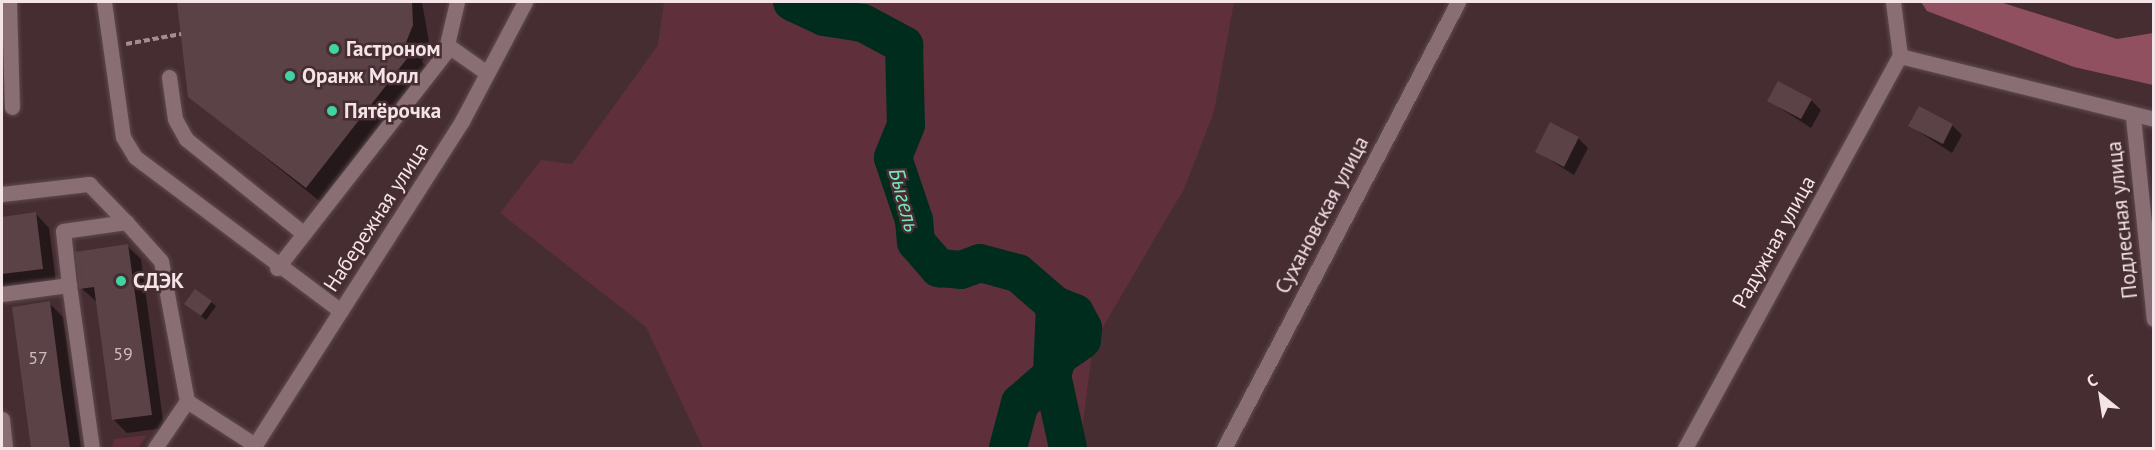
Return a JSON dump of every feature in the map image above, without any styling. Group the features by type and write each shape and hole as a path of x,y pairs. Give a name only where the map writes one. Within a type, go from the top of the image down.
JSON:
{"street":[{"path":"9,2 12,107"},
{"path":"104,2 123,137 135,157 277,268 341,311"},
{"path":"277,268 447,45 457,2"},
{"name":"Набережная улица","path":"254,447 488,73 525,2"},
{"name":"Сухановская улица","path":"1224,448 1458,2"},
{"path":"1893,2 1900,56 2133,117 2154,119"},
{"path":"447,45 488,73"},
{"name":"Радужная улица","path":"1685,448 1900,56"},
{"path":"170,78 175,118 186,139 304,234"},
{"name":"Подлесная улица","path":"2133,117 2154,319"},
{"path":"2,194 89,184 161,261 187,401 155,448"},
{"path":"92,448 63,231 126,222"},
{"path":"2,294 69,285"},
{"path":"187,401 254,447"},
{"path":"2,419 5,448"}],"path":[{"path":"111,46 181,34"}],"shaded area":[{"path":"664,2 1234,2 1214,112 1184,189 1093,344 1080,448 703,448 646,327 500,213 541,160 572,164 658,45"},
{"path":"1921,2 2000,2 2117,39 2153,33 2153,85 2074,67 1927,11"},
{"path":"148,435 138,448 112,448 114,439"}],"building":[{"name":"Оранж Молл","path":"177,2 412,2 413,25 405,45 413,51 306,188 188,97"},
{"path":"1778,81 1812,99 1801,119 1767,101"},
{"path":"1919,106 1953,124 1943,144 1908,126"},
{"path":"1550,122 1579,137 1564,167 1535,152"},
{"path":"36,212 43,269 2,274 2,217"},
{"path":"128,244 152,415 112,420 94,287 79,289 75,252"},
{"path":"195,289 212,301 201,316 184,304"},
{"path":"50,301 70,448 31,448 12,307"}],"waterway":[{"name":"Быгель","path":"792,2 824,17 863,23 904,45 906,125 893,158 914,220 916,242 939,268 961,270 980,263 1018,273 1055,305 1052,375 1068,448"},
{"name":"Быгель","path":"1008,448 1020,403 1052,375 1058,357 1082,340 1083,328 1075,313 1055,305"}],"place":[{"name":"Гастроном","path":"334,49"},
{"name":"Оранж Молл","path":"290,76"},
{"name":"Пятёрочка","path":"332,111"},
{"name":"СДЭК","path":"121,281"}]}
